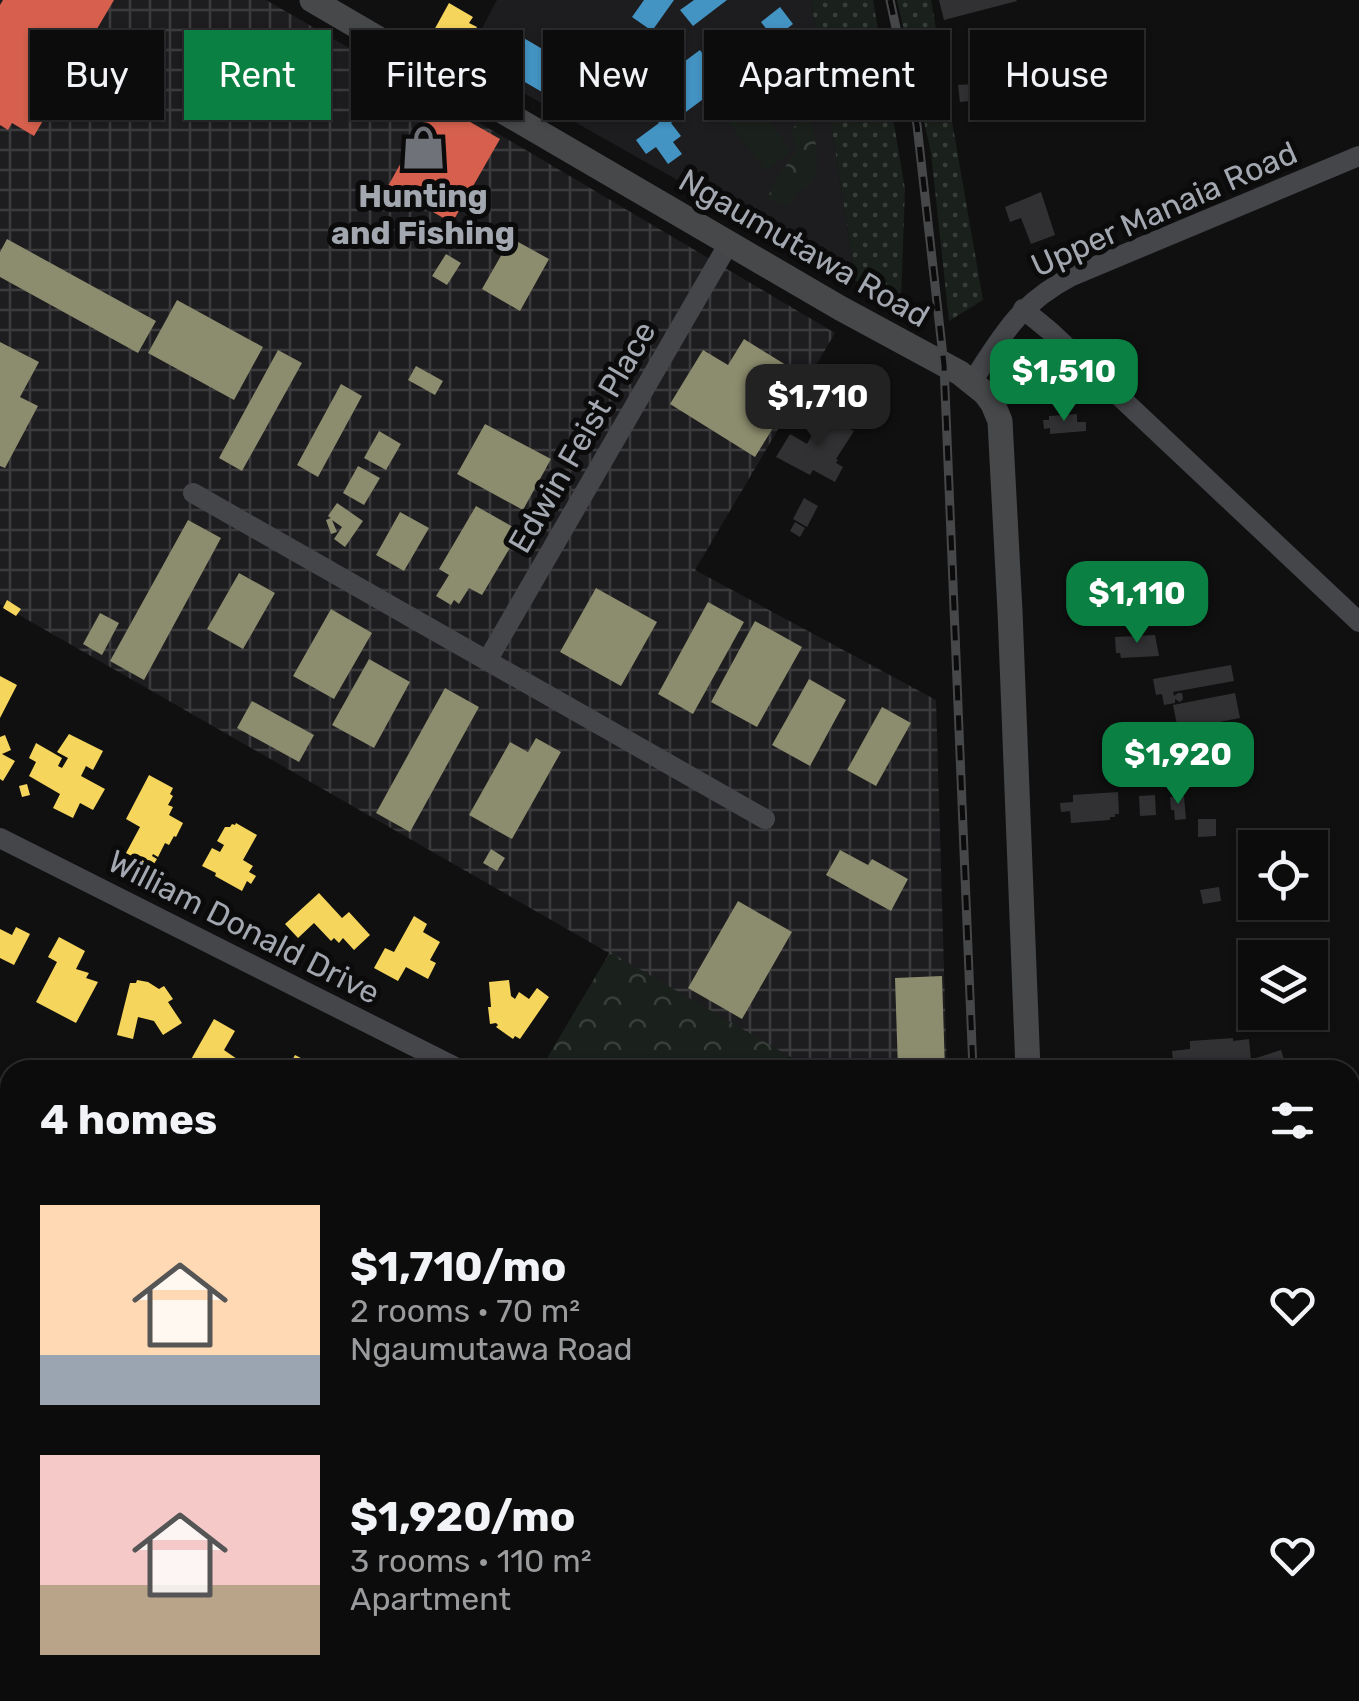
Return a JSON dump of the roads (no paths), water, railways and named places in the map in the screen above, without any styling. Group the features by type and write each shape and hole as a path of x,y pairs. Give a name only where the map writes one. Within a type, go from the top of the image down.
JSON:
{"main road":[{"name":"Ngaumutawa Road","path":"312,0 985,392 1000,420 1028,1060"}],"street":[{"name":"Upper Manaia Road","path":"972,382 1023,309 1051,287 1359,156"},
{"name":"Edwin Feist Place","path":"487,661 728,243"},
{"path":"1023,309 1359,622"},
{"path":"193,493 765,819"},
{"name":"William Donald Drive","path":"0,838 441,1060"}],"railway":[{"path":"890,0 917,125 944,365 973,1060"}],"place":[{"name":"Hunting and Fishing","path":"423,148"}]}
